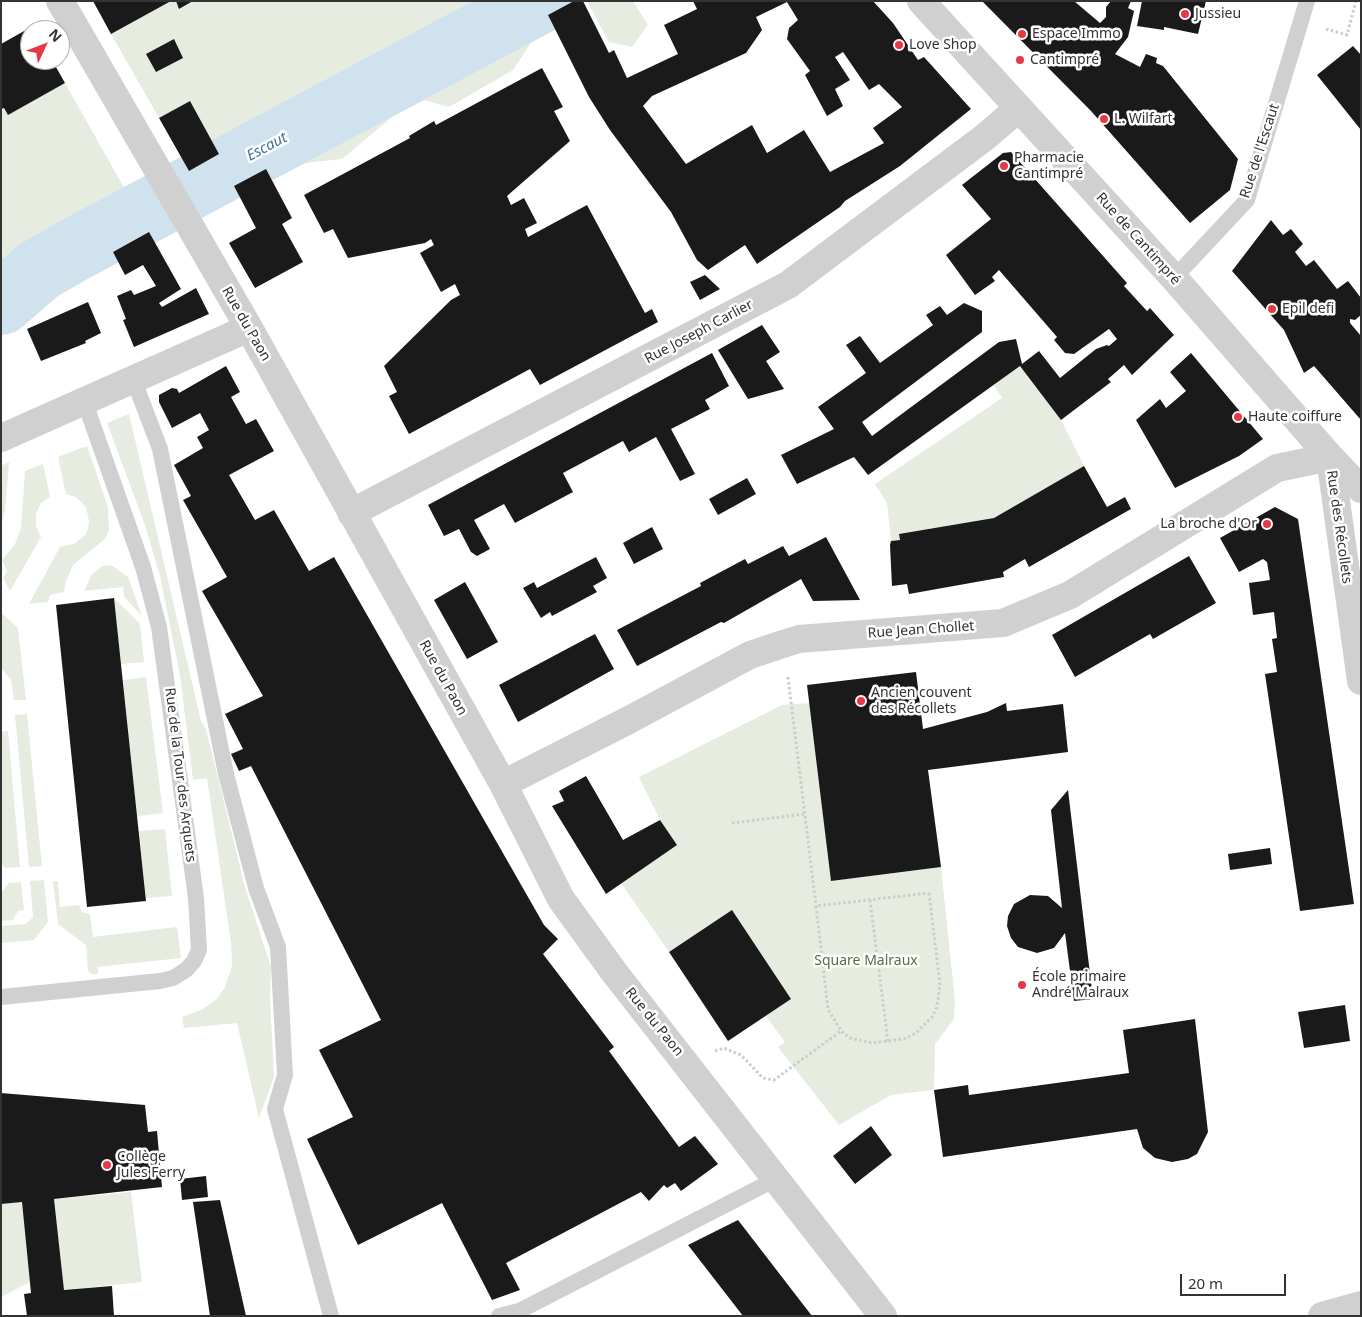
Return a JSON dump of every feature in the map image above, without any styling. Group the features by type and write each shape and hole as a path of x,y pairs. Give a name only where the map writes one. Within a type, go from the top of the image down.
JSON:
{"street":[{"name":"Rue du Paon","path":"60,1 249,328 503,784 561,899 614,972 692,1069 883,1316"},
{"name":"Rue de Cantimpré","path":"922,1 1174,278 1330,457 1361,489"},
{"name":"Rue Joseph Carlier","path":"351,513 788,285 985,137 1019,108"},
{"path":"1,438 249,328"},
{"name":"Rue Jean Chollet","path":"503,784 627,722 750,655 783,644 799,639 1003,623 1070,595 1277,468 1330,457"},
{"name":"Rue des Récollets","path":"1330,457 1359,663"},
{"path":"1322,1316 1361,1305"}],"lane":[{"name":"Rue de l'Escaut","path":"1174,278 1247,200 1306,1"},
{"path":"133,378 160,449 226,774 256,888 278,947 285,1075 274,1109 331,1316"},
{"name":"Rue de la Tour des Arquets","path":"1,997 160,981 173,978 186,970 194,961 199,950 196,898 158,627 142,568 84,400"},
{"path":"498,1316 519,1311 776,1179"}],"path":[{"path":"1301,22 1347,35 1356,1"},
{"path":"783,644 793,704 827,1003 841,1031 861,1042 888,1042 916,1033 924,1026 937,1007 940,985 929,893 816,906"},
{"path":"732,823 805,814"},
{"path":"870,900 888,1042"},
{"path":"692,1069 715,1051 724,1048 741,1055 763,1078 774,1080 841,1031"}],"green space":[{"path":"171,1 176,1 180,9 193,1 565,1 542,14 536,35 513,70 449,107 424,100 392,117 342,159 304,163 280,158 232,162 226,151 219,154 190,101 159,118 111,34"},
{"path":"587,1 633,1 648,25 632,47 609,42"},
{"path":"65,83 131,200 1,271 1,109 4,108 8,114"},
{"path":"1020,366 1061,420 1084,466 994,518 899,534 900,540 891,541 887,503 875,484 1002,398 994,385"},
{"path":"129,414 201,721 206,729 245,887 271,967 270,998 274,1077 259,1118 237,1023 184,1028 182,1017 203,1009 217,999 225,987 232,966 231,943 207,778 193,780 180,675 160,576 145,525 107,423"},
{"path":"87,446 108,507 109,530 105,539 73,565 66,581 64,592 50,595 48,602 29,604 60,547 74,544 85,535 88,529 89,521 86,507 76,497 66,494 58,457"},
{"path":"9,462 5,511 1,525 1,466"},
{"path":"43,464 50,497 41,503 36,513 36,526 41,537 10,591 3,578 7,571 2,560 15,544 21,528 25,471"},
{"path":"111,565 128,577 142,616 124,597 123,587 84,591 92,574 102,566"},
{"path":"114,598 140,624 144,662 121,664"},
{"path":"3,614 18,628 26,700 14,700 11,680 1,668 1,615"},
{"path":"146,677 163,813 137,816 123,680"},
{"name":"Square Malraux","path":"810,703 831,881 941,867 955,1001 954,1019 935,1044 934,1090 891,1095 839,1125 778,1047 785,1042 766,1016 791,999 732,911 669,952 621,883 677,845 660,820 639,777 782,705"},
{"path":"27,714 42,866 29,867 15,715"},
{"path":"8,731 20,867 5,868 1,862 1,732"},
{"path":"165,829 172,896 146,898 139,831"},
{"path":"44,880 48,922 34,940 1,943 1,926 26,924 33,917 30,881"},
{"path":"53,881 58,881 60,907 79,905 82,912 90,914 93,937 177,927 181,958 98,967 98,974 91,974 88,971 86,945 58,924"},
{"path":"21,882 24,910 18,911 13,920 1,921 1,894 8,883"},
{"path":"131,1192 142,1282 64,1290 54,1199"},
{"path":"22,1202 30,1282 1,1297 1,1204"}],"building":[{"path":"93,1 171,1 111,34"},
{"path":"176,1 193,1 179,9"},
{"path":"574,1 583,1 609,53 614,50 627,78 678,54 664,25 697,9 693,1 873,1 893,23 918,60 924,57 971,109 900,166 845,201 840,207 757,264 745,245 708,270 697,260 671,212 610,130 589,97 548,15","holes":["787,2 798,20 789,28 787,39 810,71 805,75 827,116 843,106 835,89 850,80 835,57 843,52 869,90 879,84 902,107 873,128 884,143 830,172 804,130 767,153 752,125 686,164 643,106 652,96 746,53 762,30 756,17"]},
{"path":"982,1 1074,1 1100,23 1106,17 1106,7 1111,1 1131,1 1128,8 1134,11 1128,37 1115,54 1140,67 1146,54 1157,58 1156,63 1163,66 1238,159 1230,190 1190,223 1091,111"},
{"path":"1142,1 1206,1 1198,34 1164,27 1164,30 1137,26"},
{"path":"20,33 20,70 58,70 65,83 8,115 4,108 1,109 1,44"},
{"path":"174,39 183,58 156,72 146,54"},
{"path":"1353,46 1361,55 1361,130 1317,75"},
{"path":"542,68 563,107 554,111 570,141 507,196 511,205 524,198 537,223 525,229 528,237 587,205 645,313 652,309 658,322 540,385 530,369 409,434 389,396 397,392 384,366 451,300 460,295 455,284 441,292 420,253 434,245 431,239 425,243 348,258 333,229 324,233 304,195 410,138 409,136 434,121 436,125"},
{"path":"190,101 219,154 189,171 159,118"},
{"path":"1011,152 1127,283 1124,286 1147,311 1150,308 1174,335 1132,375 1124,365 1108,379 1111,382 1061,420 1020,366 868,475 854,457 797,484 781,455 834,429 818,407 866,373 846,345 860,336 880,363 933,325 926,315 940,306 947,315 964,303 982,311 982,332 862,422 872,436 999,342 1016,339 1022,364 1039,351 1060,378 1096,349 1109,346 1117,339 1109,329 1074,354 1065,353 1054,340 1057,337 999,270 992,277 995,281 975,295 946,255 991,219 962,185 1003,153"},
{"path":"266,169 292,218 282,224 303,262 255,288 229,243 256,228 234,186"},
{"path":"1271,220 1283,235 1291,229 1303,244 1295,252 1306,266 1314,260 1337,289 1348,281 1361,298 1361,315 1355,320 1350,319 1350,323 1361,336 1361,420 1314,366 1304,373 1284,330 1232,271"},
{"path":"149,232 181,289 159,303 162,307 196,288 209,314 134,347 123,320 126,319 117,296 131,290 134,295 156,286 143,265 125,275 113,252"},
{"path":"705,275 720,289 700,300 690,282"},
{"path":"88,302 101,333 85,341 86,343 41,361 27,329"},
{"path":"762,325 780,352 766,361 784,389 748,399 718,350"},
{"path":"712,353 729,386 705,400 710,409 671,429 695,474 680,481 656,437 629,452 623,441 563,473 573,492 515,523 504,504 474,520 490,549 477,556 471,552 459,529 444,536 428,505"},
{"path":"1191,353 1263,439 1239,456 1175,488 1136,420 1160,399 1166,408 1186,391 1170,372"},
{"path":"226,366 240,392 231,397 246,424 256,419 274,451 229,475 255,520 274,510 309,571 334,557 544,925 558,939 543,954 614,1047 609,1051 679,1147 695,1136 718,1164 681,1191 675,1183 667,1188 664,1185 649,1201 641,1192 506,1263 520,1290 492,1300 442,1203 358,1245 307,1139 353,1117 319,1050 381,1020 251,766 239,771 231,754 243,749 225,714 263,696 202,591 227,577 183,500 191,496 174,465 203,448 197,437 209,430 200,413 172,428 159,402 159,395 172,388 177,389 179,393"},
{"path":"1084,466 1107,507 1125,497 1131,509 1029,567 1025,559 1003,572 1004,577 909,594 907,584 892,586 890,545 891,541 900,540 899,534 994,518"},
{"path":"747,478 756,494 718,515 709,499"},
{"path":"1275,507 1298,519 1354,904 1300,911 1265,674 1277,672 1272,639 1277,638 1274,612 1253,615 1249,583 1270,580 1267,562 1263,559 1239,572 1220,538"},
{"path":"652,527 663,549 634,564 623,543"},
{"path":"826,537 860,600 813,601 801,579 724,623 721,622 637,666 617,630 701,586 700,583 745,559 748,564 783,546 789,556"},
{"path":"1189,556 1216,603 1153,639 1150,634 1075,677 1052,635"},
{"path":"596,557 607,578 593,586 597,592 552,616 550,612 541,618 523,588 534,582 537,588"},
{"path":"465,582 498,642 467,659 434,600"},
{"path":"114,598 146,901 87,907 56,605"},
{"path":"595,634 614,669 518,722 499,685"},
{"path":"916,672 923,729 987,712 1006,703 1007,711 1063,704 1068,752 928,770 941,867 831,881 807,685"},
{"path":"586,776 623,840 660,820 677,845 606,894 552,806 564,801 559,791"},
{"path":"1068,790 1093,999 1074,1001 1065,933 1054,948 1037,953 1018,947 1011,938 1007,926 1008,916 1014,904 1030,895 1048,896 1062,908 1051,810"},
{"path":"1270,848 1272,864 1230,870 1228,854"},
{"path":"732,910 791,999 728,1041 669,952"},
{"path":"1345,1005 1350,1041 1304,1048 1298,1012"},
{"path":"1195,1019 1208,1132 1197,1154 1188,1159 1172,1162 1155,1158 1143,1148 1137,1129 943,1157 934,1090 968,1085 969,1095 1129,1073 1123,1030"},
{"path":"1,1093 145,1105 148,1132 157,1131 162,1187 54,1199 64,1290 112,1286 114,1316 27,1316 24,1294 31,1293 22,1202 1,1204"},
{"path":"871,1126 892,1155 855,1184 833,1156"},
{"path":"206,1176 208,1197 182,1200 180,1179"},
{"path":"220,1200 246,1316 210,1316 193,1202"},
{"path":"738,1220 812,1316 743,1316 688,1245"}],"waterway":[{"name":"Escaut","path":"1,303 39,270 72,251 541,1"}],"place":[{"name":"Jussieu","path":"1185,14"},
{"name":"Espace Immo","path":"1022,34"},
{"name":"Love Shop","path":"899,45"},
{"name":"Cantimpré","path":"1020,60"},
{"name":"L. Wilfart","path":"1104,119"},
{"name":"Pharmacie Cantimpré","path":"1004,166"},
{"name":"Epil defi","path":"1272,309"},
{"name":"Haute coiffure","path":"1238,417"},
{"name":"La broche d'Or","path":"1267,524"},
{"name":"Ancien couvent des Récollets","path":"861,701"},
{"name":"École primaire André Malraux","path":"1022,985"},
{"name":"Collège Jules Ferry","path":"107,1165"}]}
